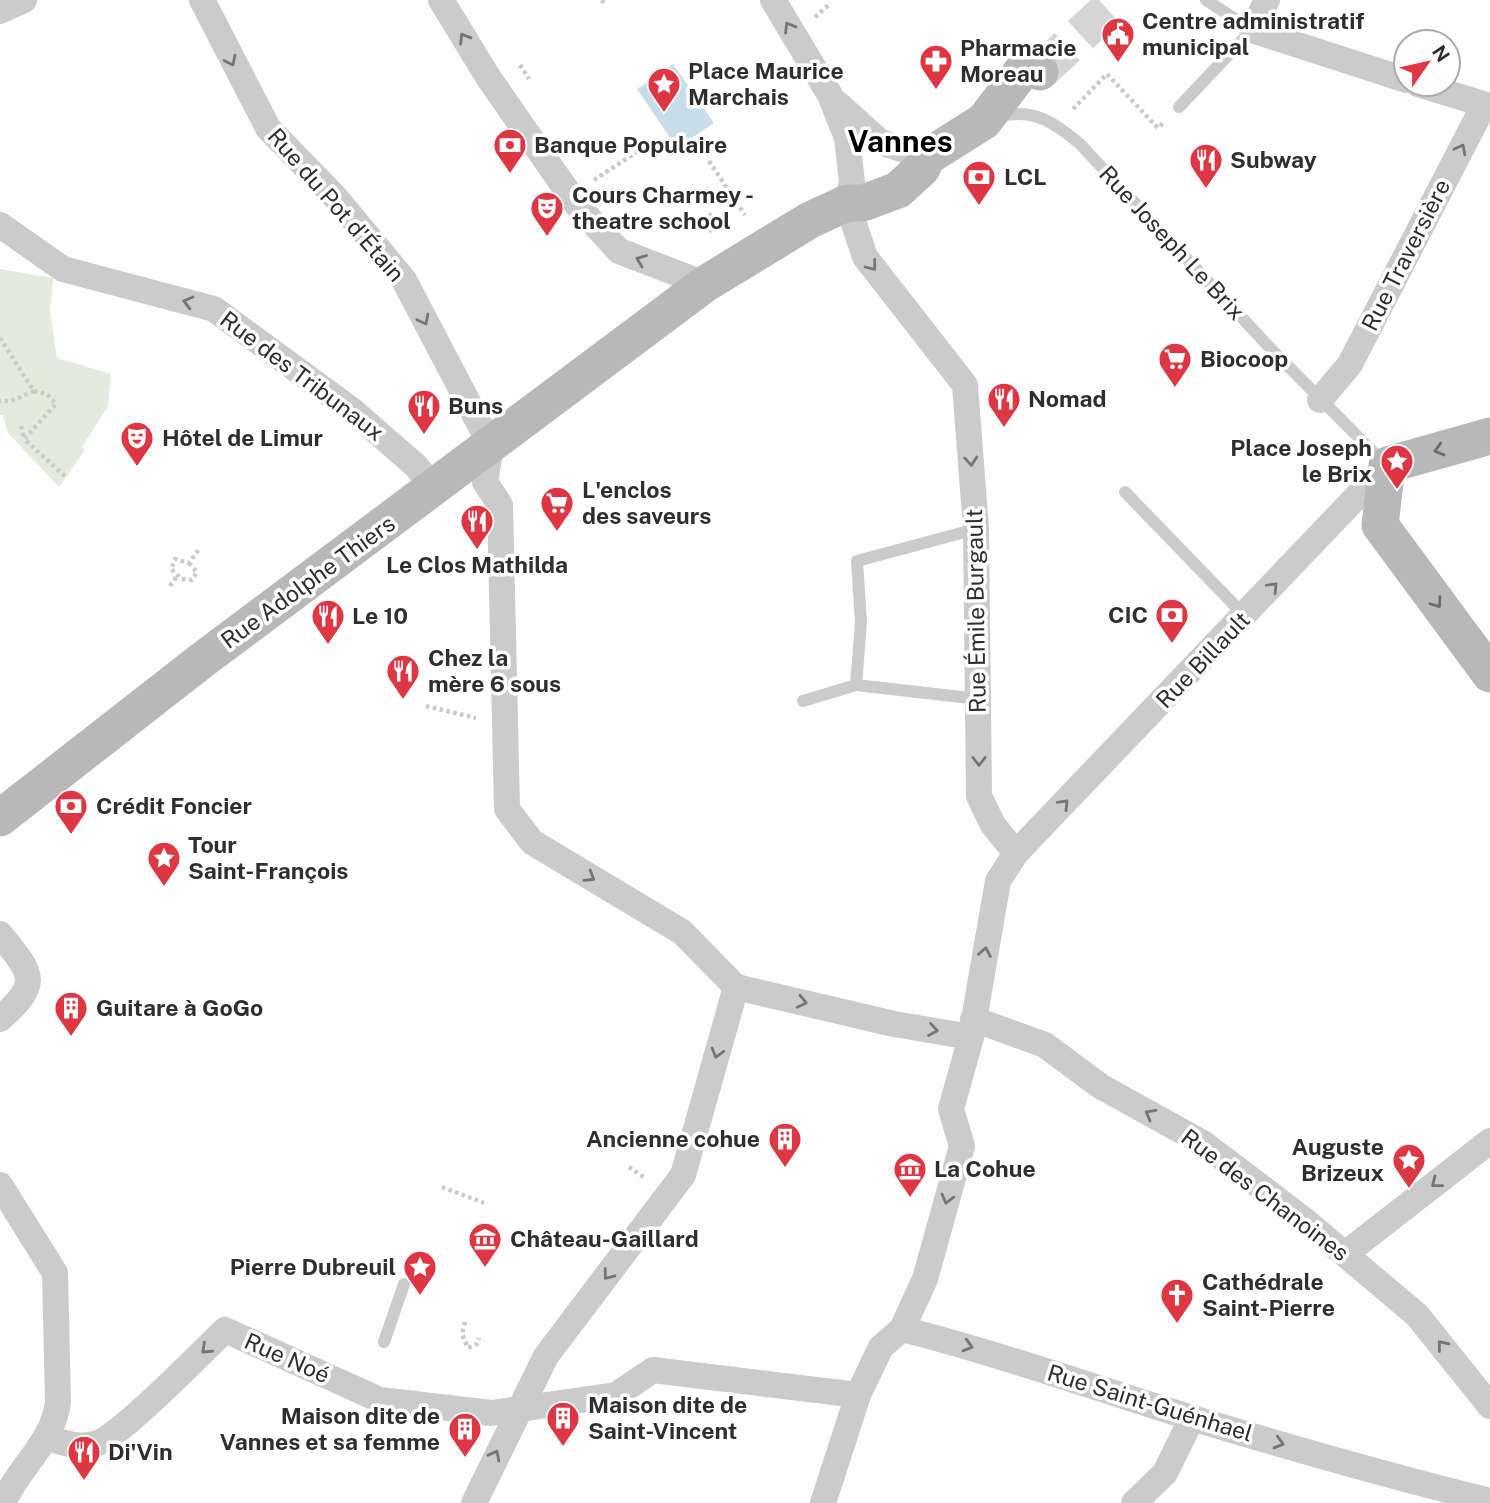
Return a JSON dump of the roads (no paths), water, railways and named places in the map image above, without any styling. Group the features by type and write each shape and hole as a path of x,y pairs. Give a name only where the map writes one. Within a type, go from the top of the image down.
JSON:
{"main road":[{"path":"984,121 1032,70"},
{"name":"Rue Joseph Le Brix","path":"927,157 984,121"},
{"path":"705,284 810,220 847,203 863,203 898,190 922,167 927,157"},
{"name":"Rue Adolphe Thiers","path":"0,818 201,662 705,284"},
{"path":"1490,436 1387,466 1380,525 1490,674"}],"street":[{"path":"0,11 24,0"},
{"name":"Rue du Pot d'Étain","path":"201,0 237,73 272,134 336,198 404,280 491,446"},
{"path":"441,0 488,77 577,205 620,251 705,284"},
{"path":"773,0 830,95 848,149 852,182 847,203"},
{"path":"1267,0 1252,30 1392,75"},
{"path":"830,95 880,142 927,157"},
{"path":"1462,97 1487,105"},
{"name":"Rue Traversière","path":"1320,400 1350,364 1487,105"},
{"name":"Rue Émile Burgault","path":"847,203 865,257 965,385 976,529 979,796 993,825 1016,853"},
{"name":"Rue des Tribunaux","path":"0,225 63,269 214,309 354,411 416,466 435,489"},
{"path":"474,1503 544,1360 683,1175 736,987 682,932 532,842 508,809 500,505 485,482 491,446"},
{"name":"Rue Billault","path":"1016,853 1387,466"},
{"path":"823,1503 858,1395 881,1347 902,1329 925,1279 962,1146 951,1110 972,1028 998,881 1016,853"},
{"path":"0,934 27,972 29,981 23,998 0,1019"},
{"name":"Rue des Chanoines","path":"736,987 894,1024 972,1028 1045,1045 1100,1086 1203,1143 1345,1254 1417,1315 1487,1402"},
{"path":"1345,1254 1490,1141"},
{"path":"0,1185 54,1273 58,1402 56,1419 48,1438 12,1483 4,1503"},
{"name":"Rue Saint-Guénhael","path":"902,1329 970,1346 1192,1418 1489,1502"},
{"name":"Rue Noé","path":"48,1438 77,1447 99,1443 132,1418 225,1331 371,1387 380,1400 491,1413 616,1395 653,1370 858,1395"},
{"path":"1134,1503 1165,1472 1192,1418"}],"lane":[{"path":"1179,107 1252,30 1206,0"},
{"name":"Rue Joseph Le Brix","path":"984,121 1011,114 1031,114 1057,125 1080,144 1320,400 1387,466"},
{"path":"1125,492 1245,616"},
{"path":"856,685 861,622 857,561 976,529"},
{"path":"803,701 856,685 979,699"},
{"path":"384,1342 404,1284"}],"water":[{"path":"673,64 714,123 677,148 637,89"}],"tunnel":[{"path":"1040,72 1118,0"}],"place":[{"name":"Centre administratif municipal","path":"1118,64"},
{"name":"Pharmacie Moreau","path":"936,91"},
{"name":"Place Maurice Marchais","path":"664,114"},
{"name":"Banque Populaire","path":"510,175"},
{"name":"Subway","path":"1206,190"},
{"name":"LCL","path":"979,207"},
{"name":"Cours Charmey - theatre school","path":"547,238"},
{"name":"Biocoop","path":"1175,389"},
{"name":"Nomad","path":"1004,429"},
{"name":"Buns","path":"424,436"},
{"name":"Hôtel de Limur","path":"137,468"},
{"name":"Place Joseph le Brix","path":"1397,491"},
{"name":"L'enclos des saveurs","path":"557,533"},
{"name":"Le Clos Mathilda","path":"477,551"},
{"name":"CIC","path":"1172,645"},
{"name":"Le 10","path":"328,646"},
{"name":"Chez la mère 6 sous","path":"403,701"},
{"name":"Crédit Foncier","path":"71,836"},
{"name":"Tour Saint-François","path":"164,888"},
{"name":"Guitare à GoGo","path":"71,1038"},
{"name":"Ancienne cohue","path":"785,1169"},
{"name":"Auguste Brizeux","path":"1409,1190"},
{"name":"La Cohue","path":"910,1199"},
{"name":"Château-Gaillard","path":"485,1269"},
{"name":"Pierre Dubreuil","path":"420,1297"},
{"name":"Cathédrale Saint-Pierre","path":"1177,1325"},
{"name":"Maison dite de Saint-Vincent","path":"563,1448"},
{"name":"Maison dite de Vannes et sa femme","path":"465,1459"},
{"name":"Di'Vin","path":"84,1482"}],"district":[{"name":"Vannes","path":"900,142"}]}
